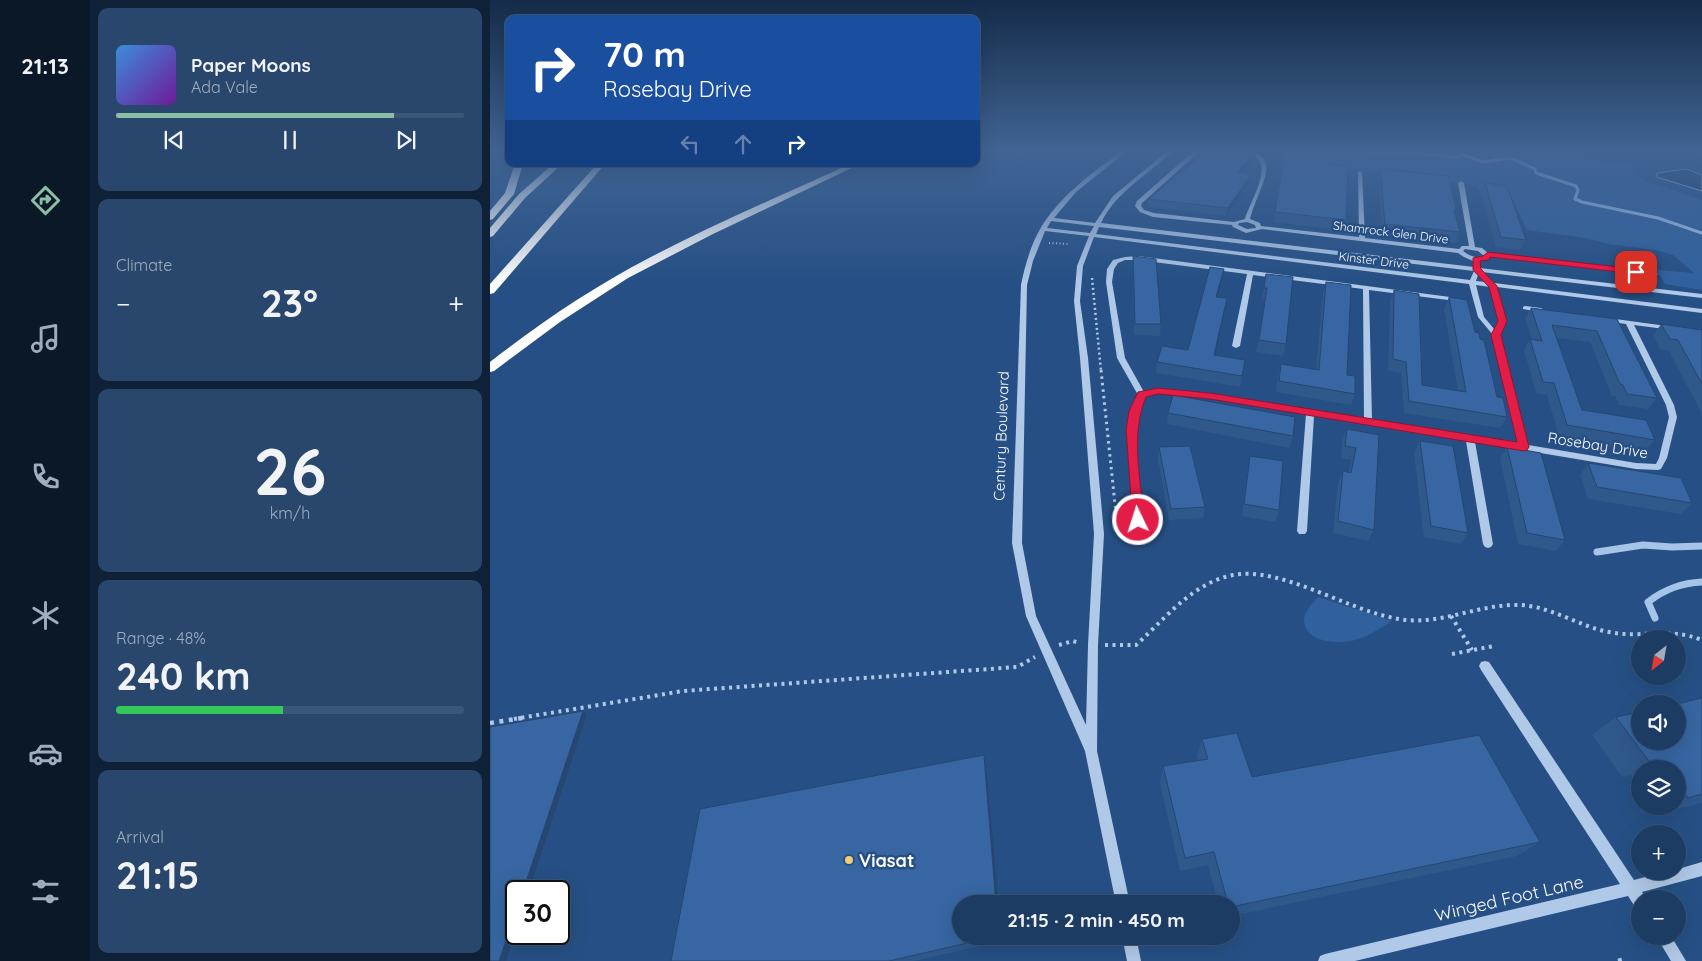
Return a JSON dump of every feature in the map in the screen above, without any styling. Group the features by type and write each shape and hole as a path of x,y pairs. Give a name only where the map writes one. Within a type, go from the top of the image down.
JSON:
{"highway":[{"path":"490,217 509,194"},
{"path":"490,234 524,194"},
{"path":"490,291 575,194"},
{"path":"490,368 524,341 574,306 624,275 790,194"}],"street":[{"name":"Century Boulevard","path":"1071,194 1049,219 1036,242 1027,268 1024,285 1017,543 1031,616 1091,750"},
{"name":"Century Boulevard","path":"1119,194 1096,224 1087,246 1080,266 1077,301 1084,358 1099,534 1093,645 1091,750 1120,895"},
{"path":"1148,194 1139,202 1138,206 1142,211 1235,224 1247,220 1258,194"},
{"path":"1361,194 1362,239"},
{"path":"1462,194 1472,247 1480,249 1488,255 1655,274"},
{"name":"Kinster Drive","path":"1049,219 1702,296"},
{"name":"Shamrock Glen Drive","path":"1247,220 1255,222 1259,227"},
{"path":"1235,224 1237,228 1246,232 1244,242"},
{"name":"Shamrock Glen Drive","path":"1246,232 1256,230 1259,227 1362,239 1460,251 1465,256 1476,259"},
{"name":"Kinster Drive","path":"1043,229 1702,311"},
{"name":"Shamrock Glen Drive","path":"1460,251 1464,247 1472,247"},
{"path":"1488,255 1486,258 1476,259 1477,270 1472,283 1480,317 1496,335 1524,447"},
{"path":"1138,520 1131,430 1135,411 1142,395 1121,358 1109,282 1109,269 1114,262 1123,258 1138,258 1448,298"},
{"path":"1477,270 1493,286 1503,321 1496,335"},
{"path":"1236,346 1250,273"},
{"path":"1366,288 1368,422"},
{"path":"1525,308 1554,312"},
{"path":"1601,319 1684,329"},
{"name":"Rosebay Drive","path":"1142,395 1158,391 1184,393 1636,466 1658,467 1664,458 1673,417 1670,405 1629,323"},
{"path":"1302,531 1310,412"},
{"path":"1470,438 1488,544"},
{"path":"1486,666 1632,888"},
{"name":"Winged Foot Lane","path":"1325,961 1632,888 1702,869"},
{"path":"1131,945 1134,961"},
{"path":"1669,945 1679,961"}],"path":[{"path":"1036,242 1087,246"},
{"path":"1093,270 1093,288 1116,514"},
{"path":"490,723 683,691 1017,667 1056,646 1073,641 1093,645 1136,646 1187,595 1216,580 1247,573 1278,577 1362,609 1402,620 1426,621 1503,605 1531,605 1553,611 1607,632 1625,634 1673,632 1702,640"},
{"path":"1450,616 1472,650"},
{"path":"1452,654 1494,646"},
{"path":"1618,961 1626,959"}],"shaded area":[{"path":"1508,194 1684,194 1702,200 1702,290 1665,284 1657,270 1694,273 1673,255 1655,250 1608,244 1586,238 1527,230"},
{"path":"1318,597 1392,621 1357,640 1337,642 1322,640 1310,633 1304,620 1307,610"}],"building":[{"path":"1154,194 1238,194 1228,208 1148,199"},
{"path":"1278,194 1347,194 1346,220 1275,212"},
{"path":"1382,194 1453,194 1456,210 1454,210 1460,232 1385,224"},
{"path":"1488,194 1510,194 1526,240 1501,237"},
{"path":"1133,256 1156,259 1161,324 1135,324"},
{"path":"1210,267 1224,269 1216,297 1227,298 1214,355 1245,360 1242,376 1157,362 1162,346 1188,350"},
{"path":"1266,274 1293,277 1286,344 1259,340 1267,288 1264,288"},
{"path":"1326,282 1351,285 1347,375 1355,376 1355,394 1279,381 1281,364 1319,370"},
{"path":"1394,290 1419,294 1422,385 1466,392 1449,297 1467,300 1475,332 1479,333 1480,339 1484,340 1497,397 1503,398 1507,417 1409,401 1406,362 1393,359"},
{"path":"1531,308 1617,319 1657,398 1627,394 1623,385 1620,384 1597,331 1552,325 1582,410 1646,420 1655,440 1567,425 1554,383 1543,382 1530,339 1542,341"},
{"path":"1661,324 1702,330 1702,384 1678,340 1670,339"},
{"path":"1173,395 1295,417 1293,436 1168,413"},
{"path":"1347,429 1379,435 1374,530 1338,521 1343,471 1351,473 1356,448 1345,446"},
{"path":"1420,441 1453,446 1468,533 1431,526"},
{"path":"1190,446 1205,507 1171,509 1159,447"},
{"path":"1507,447 1541,453 1565,540 1527,533"},
{"path":"1250,456 1283,461 1279,510 1244,504"},
{"path":"1588,463 1681,478 1692,503 1597,487"},
{"path":"1702,698 1702,794 1688,798 1686,795 1686,760 1648,760 1641,750 1686,750 1686,702"},
{"path":"583,711 527,880 505,880 505,943 499,961 490,961 490,727"},
{"path":"1631,714 1631,737 1616,717"},
{"path":"1237,733 1252,777 1479,735 1540,842 1240,905 1240,895 1226,895 1214,852 1185,858 1163,766 1208,759 1202,739"},
{"name":"Viasat","path":"984,755 995,895 952,895 952,945 959,945 889,961 671,961 700,809"}],"waterway":[{"path":"1577,194 1575,199 1582,202 1658,218 1702,233"},
{"path":"1597,552 1643,545 1672,547 1702,546"},
{"path":"1655,618 1648,602 1674,587 1702,582"}],"place":[{"name":"Viasat","path":"849,860"}],"route":[{"path":"1138,520 1131,430 1135,411 1142,395 1158,391 1210,396 1524,447 1496,335 1503,321 1493,286 1477,270 1476,259 1486,258 1488,255 1636,272"}]}
